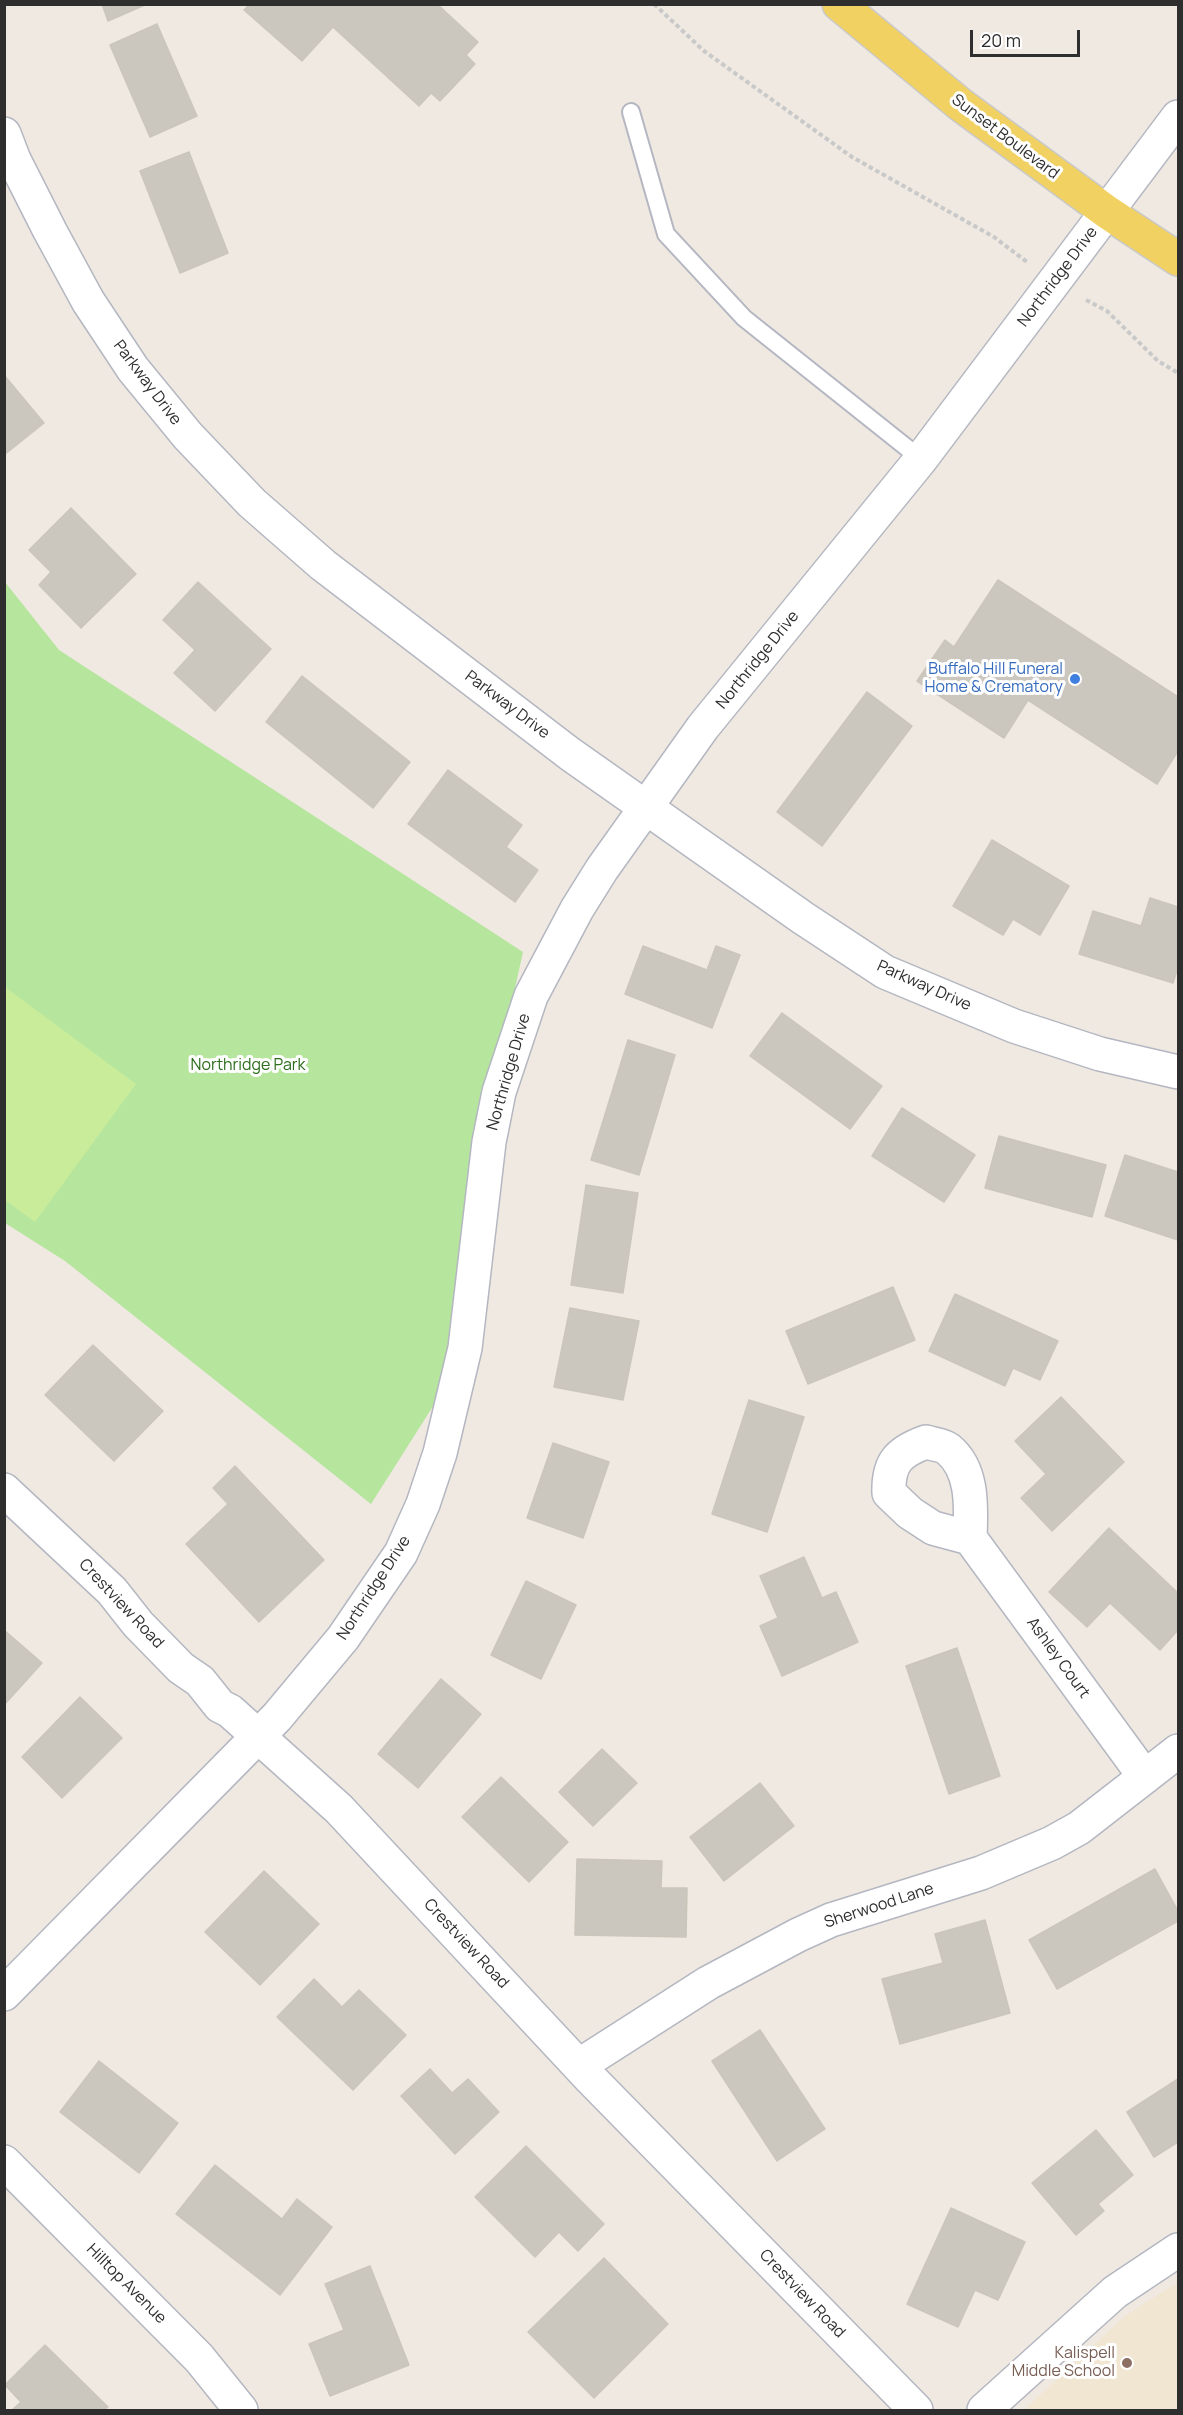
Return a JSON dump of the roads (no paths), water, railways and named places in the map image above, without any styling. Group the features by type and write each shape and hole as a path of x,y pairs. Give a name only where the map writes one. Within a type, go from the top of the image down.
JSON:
{"main road":[{"name":"Sunset Boulevard","path":"840,4 961,105 1107,212 1179,259"}],"street":[{"name":"Northridge Drive","path":"4,1994 258,1736 343,1638 400,1553 423,1504 440,1452 465,1348 489,1142 499,1092 531,996 578,909 646,806 703,727 921,459 1179,117"},
{"name":"Parkway Drive","path":"4,134 44,221 87,301 133,369 188,436 252,503 322,566 570,753 803,918 885,972 1014,1026 1100,1054 1179,1072"},
{"name":"Crestview Road","path":"4,1490 112,1592 138,1624 181,1668 200,1681 220,1706 230,1711 339,1809 580,2065 916,2410"},
{"name":"Ashley Court","path":"970,1538 1145,1777"},
{"name":"Sherwood Lane","path":"580,2065 708,1983 798,1935 831,1920 981,1873 1052,1843 1080,1828 1179,1751"},
{"name":"Hilltop Avenue","path":"4,2162 199,2358 241,2410"},
{"path":"984,2410 1115,2292 1179,2250"}],"lane":[{"path":"631,112 666,234 744,318 921,459"}],"place":[{"name":"Buffalo Hill Funeral Home & Crematory","path":"1075,679"},
{"name":"Kalispell Middle School","path":"1127,2363"}],"park label":[{"name":"Northridge Park","path":"248,1066"}]}
